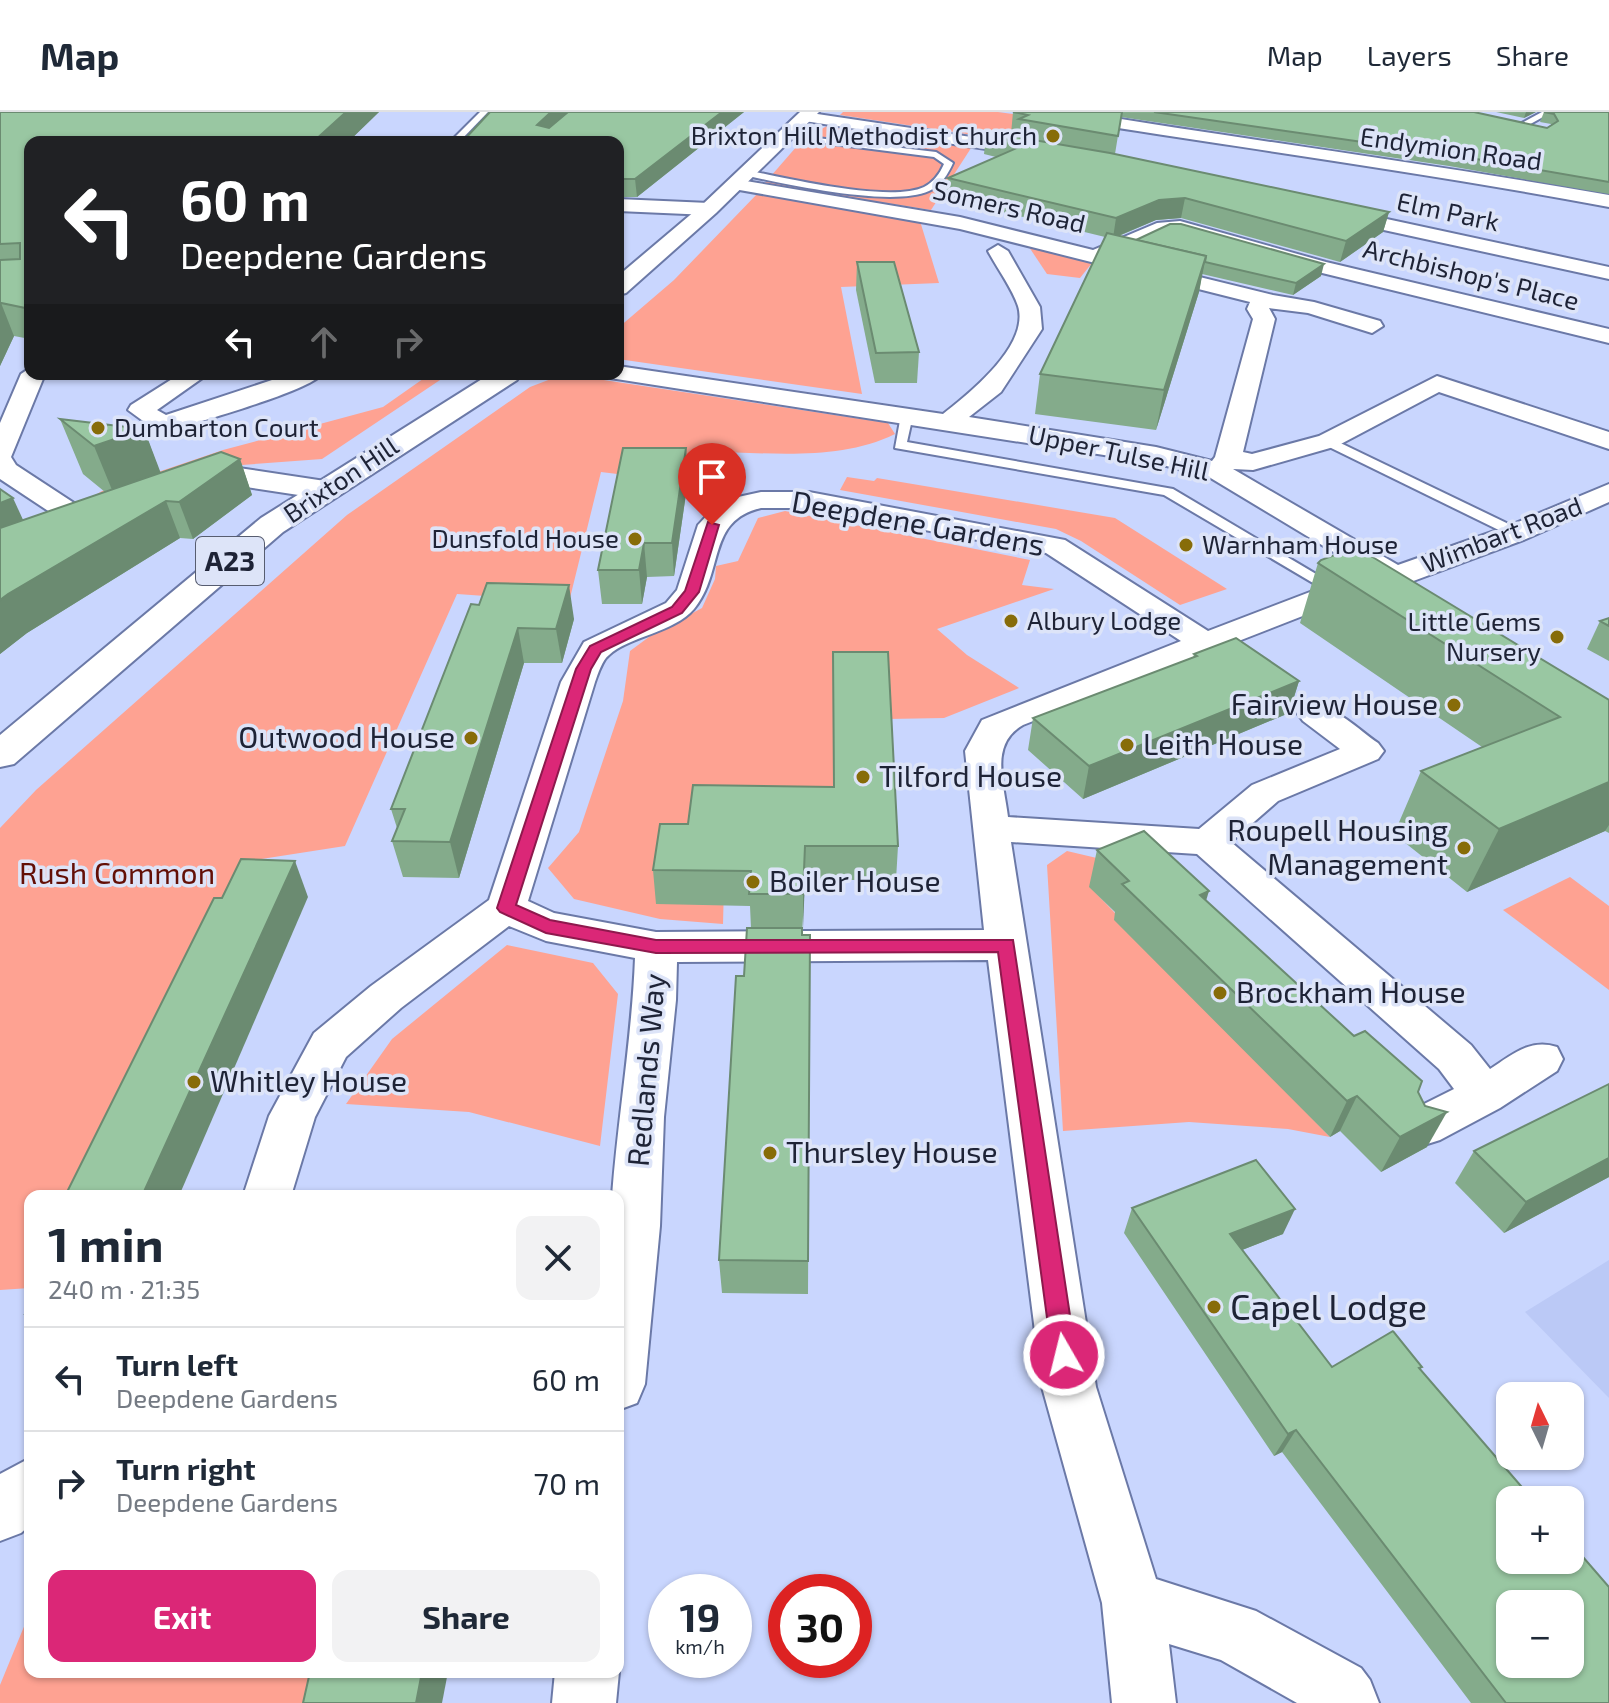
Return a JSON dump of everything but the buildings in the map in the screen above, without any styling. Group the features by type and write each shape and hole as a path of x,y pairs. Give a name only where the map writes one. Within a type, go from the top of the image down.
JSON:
{"main road":[{"path":"624,283 709,209 807,115"},
{"name":"Brixton Hill","path":"0,755 255,539 325,490 499,380"},
{"path":"158,500 232,476 325,490"},
{"path":"52,541 104,521"}],"street":[{"name":"Endymion Road","path":"1048,112 1100,115 1318,156 1488,179 1609,201"},
{"path":"807,115 1061,156"},
{"path":"1515,123 1544,130"},
{"name":"Somers Road","path":"740,179 930,216 1267,300 1307,306 1372,326"},
{"path":"624,205 709,209"},
{"name":"Elm Park","path":"1306,207 1609,273"},
{"name":"Archbishop's Place","path":"1096,256 1172,226 1321,267 1609,336"},
{"path":"948,422 992,387 1031,329 1029,307 998,251"},
{"path":"1307,306 1353,275"},
{"path":"1267,300 1259,304 1258,309 1264,319 1223,465 1253,462 1328,441 1437,383 1609,441"},
{"name":"Upper Tulse Hill","path":"624,374 1223,465 1423,593"},
{"path":"0,454 31,380"},
{"path":"187,380 140,410 163,424 297,380"},
{"path":"0,461 5,470 104,521"},
{"name":"Wimbart Road","path":"1144,1703 1133,1603 1069,1387 990,828 983,751 994,727 1011,718 1372,578 1395,576 1516,533 1609,492"},
{"name":"Deepdene Gardens","path":"506,908 578,682 595,649 677,610 692,592 712,525 739,505 783,498 809,500 1055,546 1204,642"},
{"path":"1207,842 1265,793 1366,751 1315,714"},
{"path":"990,828 1207,842 1455,1057 1484,1095"},
{"path":"269,1190 292,1116 330,1045 386,997 506,908 546,926 656,947 1006,945"},
{"name":"Redlands Way","path":"624,1328 635,1226 641,1117 655,1000 656,947"},
{"path":"1424,1126 1484,1095 1541,1059"},
{"path":"0,1512 24,1492"},
{"path":"1133,1603 1234,1633 1338,1691 1347,1703"},
{"path":"584,1703 586,1678"}],"lane":[{"path":"460,136 484,112"},
{"path":"1515,123 1548,112"},
{"path":"740,179 893,193 924,190 941,178 949,163 936,155 786,136"},
{"path":"907,415 900,445 1168,492 1338,592"},
{"path":"1328,441 1516,533"}],"shaded area":[{"path":"1609,1260 1609,1398 1525,1312"}],"green space":[{"path":"843,112 998,112 1115,128 1037,122 1000,139 840,115"},
{"path":"829,125 973,145 931,210 764,184 804,138"},
{"path":"758,193 920,221 939,283 841,287 862,394 624,360 624,323 674,280"},
{"path":"1029,247 1092,263 1080,278 1047,274"},
{"path":"421,380 440,380 322,459 214,467 89,499 102,491 223,450 383,407"},
{"name":"Rush Common","path":"548,380 604,380 888,423 895,434 873,443 827,452 707,452 706,463 669,462 650,478 601,472 569,602 457,594 345,846 255,860 90,1190 24,1190 24,1288 0,1290 0,828 36,790 347,515 530,387"},
{"path":"847,477 874,481 877,478 1115,518 1227,589 1180,605 1081,541 1056,529 840,490"},
{"path":"785,511 1030,560 1022,585 1054,589 937,629 967,655 1019,688 944,718 888,719 834,826 724,885 723,924 660,919 574,899 548,868 579,832 623,701 630,651 653,634 702,608 715,579 716,566 738,561 758,518"},
{"path":"1067,851 1135,867 1090,887 1330,1137 1288,1129 1189,1122 1063,1131 1047,865"},
{"path":"1570,877 1609,906 1609,990 1503,910"},
{"path":"507,945 593,963 618,994 600,1146 469,1112 346,1104 392,1039"},
{"path":"24,1627 24,1678 327,1678 322,1703 0,1703 0,1685"}],"place":[{"name":"Brixton Hill Methodist Church","path":"1053,136"},
{"name":"Dumbarton Court","path":"98,428"},
{"name":"Dunsfold House","path":"635,539"},
{"name":"Warnham House","path":"1186,545"},
{"name":"Albury Lodge","path":"1011,621"},
{"name":"Little Gems Nursery","path":"1557,637"},
{"name":"Fairview House","path":"1454,705"},
{"name":"Outwood House","path":"471,738"},
{"name":"Leith House","path":"1127,745"},
{"name":"Tilford House","path":"863,777"},
{"name":"Roupell Housing Management","path":"1464,848"},
{"name":"Boiler House","path":"753,882"},
{"name":"Brockham House","path":"1220,993"},
{"name":"Whitley House","path":"194,1082"},
{"name":"Thursley House","path":"770,1153"},
{"name":"Capel Lodge","path":"1214,1307"}],"route":[{"path":"712,525 692,592 677,610 595,649 584,669 506,908 546,926 656,947 1006,945 1064,1355"}]}
